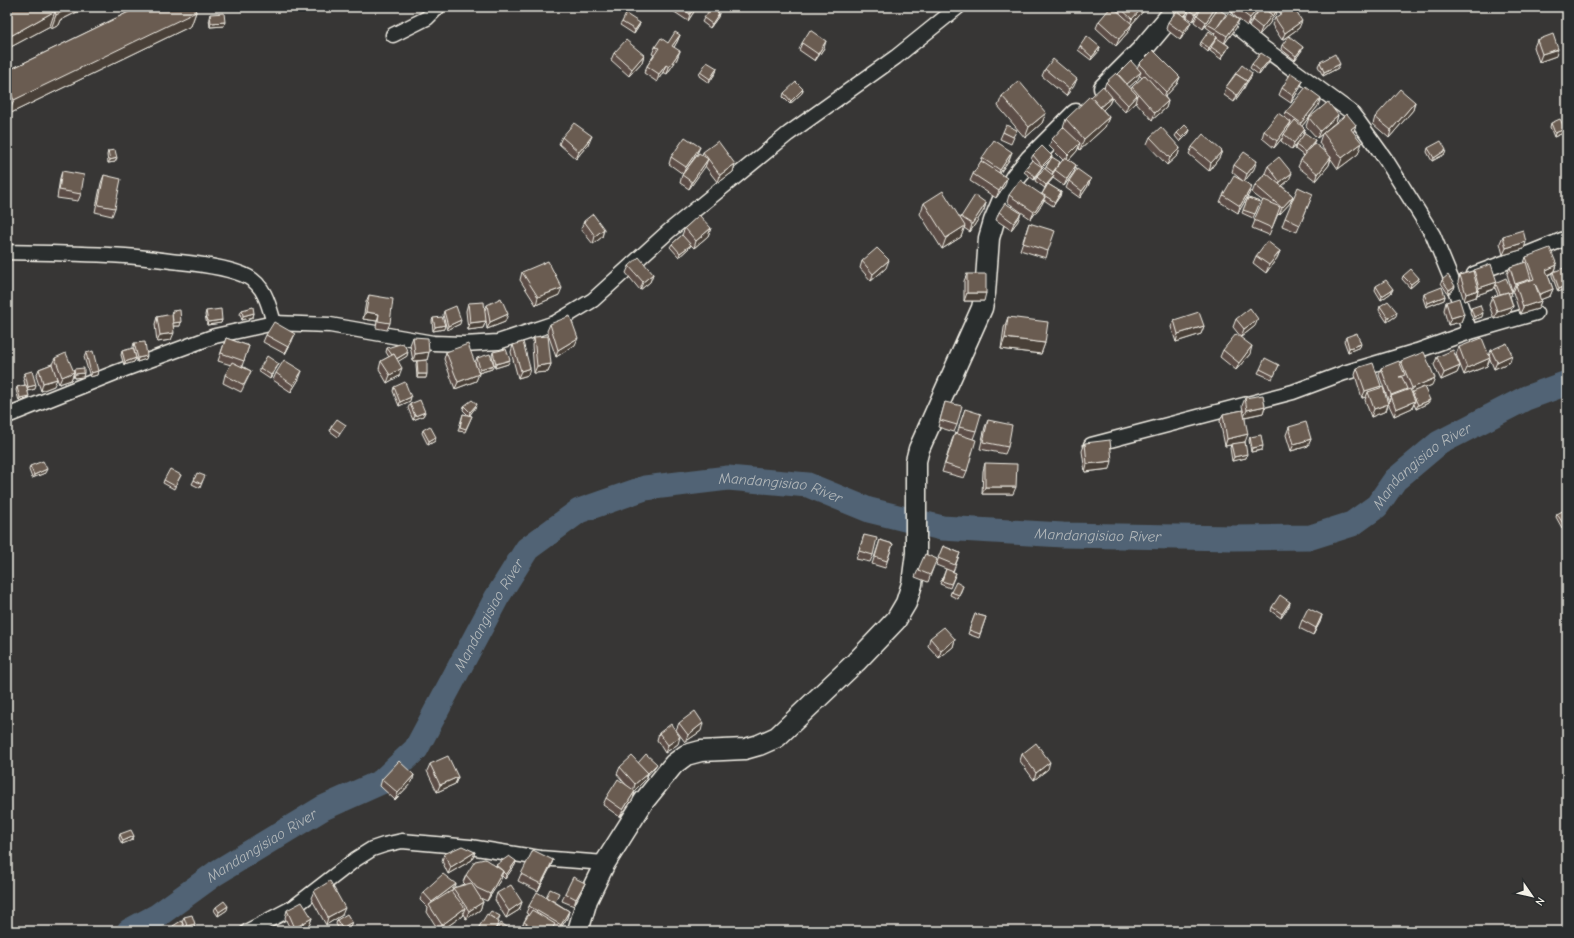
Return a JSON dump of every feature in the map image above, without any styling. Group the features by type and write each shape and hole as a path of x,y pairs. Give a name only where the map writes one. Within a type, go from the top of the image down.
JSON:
{"street":[{"path":"393,35 427,18 438,7"},
{"path":"7,416 110,375 215,336 274,323 330,325 433,343 464,344 498,342 555,323 593,300 669,231 716,195 788,134 896,57 958,7"},
{"path":"578,931 587,900 605,863 644,801 660,780 680,760 686,755 701,751 759,746 777,737 856,662 896,620 906,603 912,584 916,553 916,462 919,449 982,308 986,293 989,238 1004,197 1016,177 1030,160 1125,67 1178,7"},
{"path":"1213,7 1261,46 1351,112 1358,120 1386,160 1433,235 1470,332"},
{"path":"1452,282 1567,238"},
{"path":"7,252 125,256 202,265 239,273 256,283 263,292 274,323"},
{"path":"1092,445 1293,392 1344,373 1417,351 1470,332 1536,313"},
{"path":"248,931 294,907 356,859 372,849 384,844 402,841 470,847 540,858 605,863"}],"building":[{"path":"7,7 64,7 64,11 56,15 55,11 7,38"},
{"path":"139,7 194,7 196,12 14,100 7,86 7,71"},
{"path":"680,7 695,7 690,14"},
{"path":"1111,7 1113,7 1132,24 1119,39 1099,21"},
{"path":"1119,7 1143,7 1132,19"},
{"path":"1179,7 1182,7 1188,12 1184,16 1177,11 1175,13 1174,12"},
{"path":"1191,7 1201,7 1196,14 1189,10"},
{"path":"1203,7 1216,7 1206,22 1197,15"},
{"path":"1235,7 1259,7 1250,18"},
{"path":"1261,7 1274,7 1278,10 1272,16"},
{"path":"1262,7 1272,15 1262,28 1252,20"},
{"path":"1290,7 1293,7 1302,21 1285,33 1275,18"},
{"path":"711,8 719,13 712,24 704,18"},
{"path":"1218,9 1226,14 1216,29 1207,24"},
{"path":"1177,11 1191,22 1183,33 1168,22"},
{"path":"224,13 225,22 211,23 210,14"},
{"path":"1228,13 1239,20 1227,36 1216,29"},
{"path":"626,14 640,23 635,30 622,22"},
{"path":"810,30 826,41 818,54 802,43"},
{"path":"1209,31 1217,37 1209,48 1201,42"},
{"path":"675,32 680,35 672,46 680,51 669,67 666,65 659,74 647,66 659,48 655,47 661,38 668,43"},
{"path":"1553,34 1558,49 1542,54 1537,40"},
{"path":"1087,36 1100,47 1092,57 1080,46"},
{"path":"1289,36 1303,47 1296,56 1282,45"},
{"path":"1217,38 1229,46 1223,55 1211,47"},
{"path":"626,40 644,55 632,69 614,53"},
{"path":"1153,50 1180,77 1166,92 1139,64"},
{"path":"1261,53 1270,59 1260,71 1252,64"},
{"path":"1335,54 1340,64 1324,72 1320,62"},
{"path":"1053,59 1077,79 1069,89 1045,69"},
{"path":"1131,61 1141,72 1127,84 1118,74"},
{"path":"707,62 717,68 710,79 700,72"},
{"path":"1242,65 1252,73 1247,81 1235,74"},
{"path":"1116,73 1137,95 1128,105 1106,82"},
{"path":"1291,73 1303,81 1293,96 1282,88"},
{"path":"1236,74 1247,81 1237,95 1226,87"},
{"path":"1145,75 1168,101 1155,113 1132,87"},
{"path":"1019,81 1046,113 1029,127 1002,96"},
{"path":"796,82 803,89 791,101 784,93"},
{"path":"1103,86 1112,97 1100,107 1091,97"},
{"path":"1306,87 1321,98 1301,123 1286,112"},
{"path":"1400,89 1415,102 1391,130 1375,117"},
{"path":"1090,96 1109,117 1084,139 1066,119"},
{"path":"1328,102 1338,115 1320,131 1309,118"},
{"path":"1278,113 1291,122 1277,141 1264,131"},
{"path":"1347,114 1356,125 1351,129 1362,143 1342,158 1323,133"},
{"path":"1560,119 1565,129 1555,133 1551,123"},
{"path":"1295,120 1305,129 1294,143 1284,134"},
{"path":"574,123 592,136 579,152 562,137"},
{"path":"1006,125 1017,130 1013,137 1003,132"},
{"path":"1185,125 1190,130 1182,138 1177,133"},
{"path":"1063,127 1080,143 1068,155 1052,139"},
{"path":"1161,127 1180,148 1170,158 1150,137"},
{"path":"1305,133 1315,140 1305,152 1296,145"},
{"path":"1203,134 1222,151 1211,163 1192,147"},
{"path":"685,137 700,147 686,167 671,157"},
{"path":"994,140 1012,152 1000,170 982,158"},
{"path":"718,141 735,164 720,175 703,152"},
{"path":"1441,141 1446,150 1434,158 1428,148"},
{"path":"1314,143 1331,157 1318,174 1301,160"},
{"path":"1042,146 1052,156 1042,166 1033,155"},
{"path":"115,150 117,158 110,160 108,151"},
{"path":"1244,152 1257,161 1247,174 1234,165"},
{"path":"699,153 708,159 692,182 682,175"},
{"path":"1052,157 1060,162 1053,172 1046,167"},
{"path":"1065,157 1076,165 1067,179 1055,170"},
{"path":"1279,157 1292,173 1280,182 1268,166"},
{"path":"1032,160 1042,167 1035,176 1025,169"},
{"path":"981,161 1007,178 999,191 973,174"},
{"path":"1044,168 1054,176 1046,185 1037,177"},
{"path":"1077,169 1091,179 1082,191 1069,181"},
{"path":"62,171 84,175 81,194 59,190"},
{"path":"1266,173 1293,196 1282,208 1255,185"},
{"path":"104,175 121,179 115,208 98,205"},
{"path":"1234,176 1252,186 1240,206 1223,195"},
{"path":"1020,180 1045,197 1034,212 1009,195"},
{"path":"1048,184 1061,192 1055,202 1042,194"},
{"path":"1298,187 1313,194 1300,225 1285,218"},
{"path":"943,191 965,226 946,238 924,203"},
{"path":"975,195 986,203 972,224 961,217"},
{"path":"1248,198 1260,202 1255,214 1243,210"},
{"path":"1263,200 1280,207 1272,228 1254,220"},
{"path":"1005,203 1021,213 1014,223 999,212"},
{"path":"593,214 604,229 595,236 584,221"},
{"path":"699,215 711,228 696,241 685,228"},
{"path":"1029,223 1055,231 1048,251 1023,243"},
{"path":"1523,230 1526,242 1506,248 1503,236"},
{"path":"682,235 691,245 680,253 672,244"},
{"path":"1267,241 1280,251 1269,265 1256,256"},
{"path":"877,248 889,260 873,274 862,261"},
{"path":"1550,248 1557,265 1546,270 1553,289 1540,294 1535,284 1541,301 1523,307 1516,285 1534,279 1526,257"},
{"path":"639,257 653,274 643,282 629,266"},
{"path":"548,261 562,288 538,297 522,272"},
{"path":"1526,262 1531,279 1515,284 1510,267"},
{"path":"1491,264 1497,282 1479,288 1474,270"},
{"path":"1564,268 1567,277 1567,286 1559,289 1553,272"},
{"path":"1411,269 1419,278 1411,284 1403,276"},
{"path":"1473,271 1478,290 1466,294 1460,275"},
{"path":"967,274 986,274 986,293 967,293"},
{"path":"1448,275 1455,286 1449,290 1442,280"},
{"path":"1506,278 1512,292 1500,294 1496,284 1497,282"},
{"path":"1386,280 1393,289 1382,296 1376,286"},
{"path":"1442,287 1445,296 1428,303 1424,294"},
{"path":"1508,292 1513,306 1497,311 1492,297"},
{"path":"369,295 393,299 390,323 378,321 379,314 366,312"},
{"path":"501,298 508,314 490,322 487,305"},
{"path":"1459,298 1464,314 1451,318 1446,302"},
{"path":"1388,301 1397,312 1388,318 1380,306"},
{"path":"484,302 486,321 470,323 468,303"},
{"path":"1480,305 1483,313 1474,317 1471,308"},
{"path":"456,306 461,320 448,326 444,311"},
{"path":"253,307 254,313 243,316 242,310"},
{"path":"1250,308 1258,319 1244,329 1236,319"},
{"path":"221,309 222,320 208,322 206,311"},
{"path":"180,310 181,322 173,323 172,311"},
{"path":"1199,312 1204,326 1178,334 1174,320"},
{"path":"172,314 174,333 160,335 157,317"},
{"path":"570,316 578,338 558,350 550,324"},
{"path":"442,317 445,325 435,327 433,318"},
{"path":"1008,317 1048,322 1045,343 1005,338"},
{"path":"274,322 295,334 288,347 266,335"},
{"path":"1357,333 1361,344 1349,348 1346,337"},
{"path":"1236,334 1252,346 1239,363 1223,350"},
{"path":"548,336 551,364 537,366 534,337"},
{"path":"413,337 428,338 429,352 415,354"},
{"path":"226,338 249,346 244,361 221,353"},
{"path":"1482,338 1490,358 1467,368 1459,347"},
{"path":"145,342 147,356 138,358 134,343"},
{"path":"523,342 530,368 521,371 513,345"},
{"path":"403,343 408,352 396,359 394,354 392,355 387,348"},
{"path":"1507,343 1512,355 1497,362 1491,350"},
{"path":"468,344 479,374 458,382 446,352"},
{"path":"133,348 136,358 125,362 122,351"},
{"path":"506,349 510,360 496,364 493,352"},
{"path":"1453,350 1460,366 1444,373 1437,357"},
{"path":"93,351 98,371 91,373 86,353"},
{"path":"1424,352 1435,378 1412,388 1401,361"},
{"path":"66,353 74,372 62,377 55,358"},
{"path":"394,354 402,368 390,375 381,361"},
{"path":"490,354 494,365 480,369 477,358"},
{"path":"267,356 279,364 271,375 260,368"},
{"path":"1265,358 1279,365 1274,376 1260,369"},
{"path":"284,360 302,371 293,385 276,373"},
{"path":"427,360 427,374 418,374 417,361"},
{"path":"1399,361 1405,375 1399,377 1402,377 1407,389 1391,395 1381,368"},
{"path":"232,362 251,371 244,385 225,375"},
{"path":"1373,363 1381,386 1365,391 1357,368"},
{"path":"52,364 57,379 43,383 39,369"},
{"path":"84,368 84,373 75,374 74,369"},
{"path":"32,371 36,385 28,387 25,373"},
{"path":"405,382 411,397 400,402 394,387"},
{"path":"26,385 29,396 20,398 17,387"},
{"path":"1383,387 1388,404 1374,409 1368,392"},
{"path":"1424,387 1430,400 1418,405 1412,392"},
{"path":"1410,389 1415,401 1396,409 1391,396"},
{"path":"1263,395 1265,406 1247,410 1245,398"},
{"path":"420,400 425,412 415,416 410,404"},
{"path":"472,400 477,404 470,412 464,406"},
{"path":"945,402 962,406 957,425 940,420"},
{"path":"965,409 981,414 976,431 959,427"},
{"path":"1243,410 1248,434 1227,439 1223,414"},
{"path":"463,414 472,416 466,429 460,427"},
{"path":"337,419 346,425 340,433 331,427"},
{"path":"988,420 1012,425 1008,447 983,442"},
{"path":"1306,422 1311,439 1294,444 1289,427"},
{"path":"430,426 436,437 429,441 423,430"},
{"path":"955,433 976,440 967,471 945,464"},
{"path":"1261,435 1263,446 1252,448 1250,437"},
{"path":"1110,440 1112,461 1087,464 1085,443"},
{"path":"1245,442 1247,454 1234,457 1231,444"},
{"path":"43,461 47,469 34,475 30,466"},
{"path":"985,463 1017,464 1016,487 985,487"},
{"path":"170,469 181,475 175,486 164,480"},
{"path":"197,473 205,476 201,484 194,480"},
{"path":"1566,509 1567,523 1564,525 1557,514"},
{"path":"864,535 877,538 873,555 859,551"},
{"path":"880,540 893,544 887,561 875,557"},
{"path":"943,546 960,553 955,565 938,558"},
{"path":"925,554 937,559 930,575 918,570"},
{"path":"946,569 956,573 951,584 942,581"},
{"path":"956,582 963,586 959,595 951,592"},
{"path":"1280,595 1290,602 1282,614 1272,607"},
{"path":"1308,608 1322,615 1316,628 1302,620"},
{"path":"975,614 986,617 980,634 969,630"},
{"path":"944,627 955,639 941,651 930,638"},
{"path":"695,711 703,723 688,735 679,723"},
{"path":"671,724 680,737 668,745 659,733"},
{"path":"1036,743 1050,762 1036,773 1022,754"},
{"path":"646,754 657,764 648,773 638,763"},
{"path":"448,756 458,777 440,785 430,764"},
{"path":"632,756 648,773 635,784 620,767"},
{"path":"399,761 414,775 398,793 382,779"},
{"path":"618,779 635,791 623,810 606,798"},
{"path":"131,830 134,836 123,841 120,834"},
{"path":"462,846 475,852 451,867 444,854"},
{"path":"533,850 553,860 541,884 521,874"},
{"path":"509,856 516,861 506,875 496,865"},
{"path":"485,859 503,871 490,894 477,888 466,875 475,861"},
{"path":"443,874 456,884 432,902 423,892"},
{"path":"573,877 585,883 576,899 565,893"},
{"path":"330,881 345,908 328,917 314,891"},
{"path":"471,883 483,902 469,911 453,888"},
{"path":"511,885 522,902 509,911 497,893"},
{"path":"550,889 559,893 555,902 546,897"},
{"path":"451,891 465,908 442,925 429,905"},
{"path":"537,892 569,911 561,925 529,906"},
{"path":"224,901 228,906 219,912 216,907"},
{"path":"302,902 312,918 295,928 287,910"},
{"path":"532,910 555,924 551,931 538,931 524,922"},
{"path":"491,911 500,916 497,920 488,915"},
{"path":"347,914 352,922 342,928 337,920"},
{"path":"487,914 499,922 494,931 485,931 479,927"},
{"path":"192,915 195,924 187,926 184,917"},
{"path":"181,921 187,931 176,931 173,926"},
{"path":"501,923 513,931 496,931"},
{"path":"273,928 275,931 267,931"}],"waterway":[{"name":"Mandangisiao River","path":"129,931 157,916 216,873 323,808 381,782 416,749 497,597 527,549 579,511 645,488 728,478 808,485 869,510 942,528 1063,535 1234,538 1311,537 1352,524 1377,506 1395,480 1439,443 1526,398 1567,383"}]}
